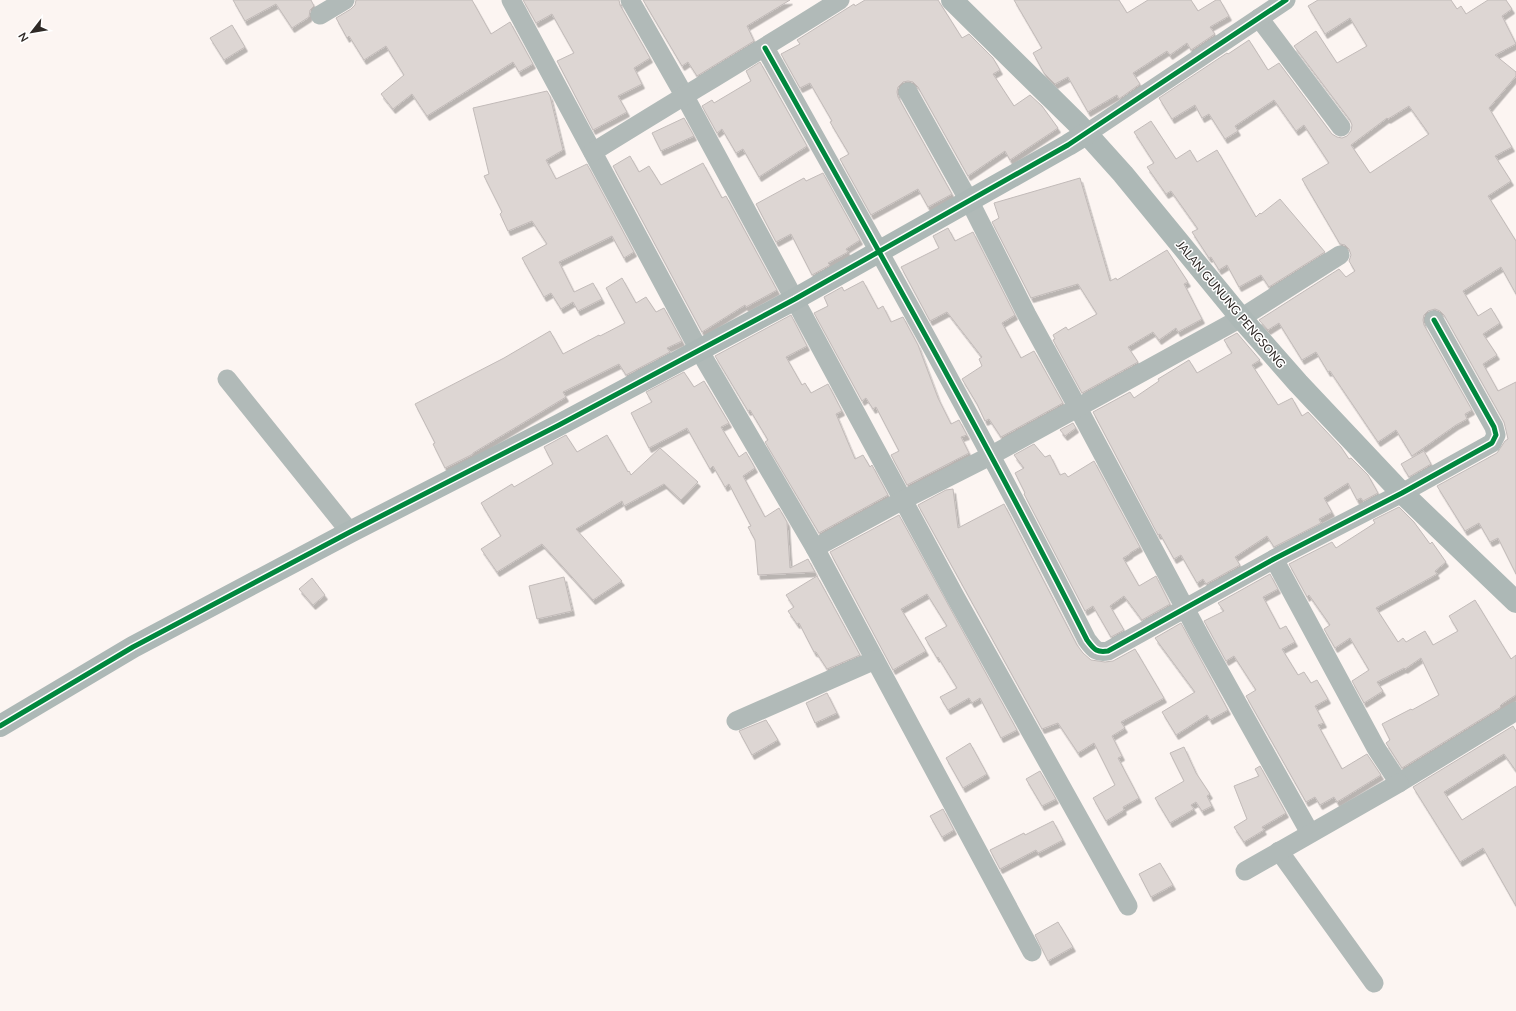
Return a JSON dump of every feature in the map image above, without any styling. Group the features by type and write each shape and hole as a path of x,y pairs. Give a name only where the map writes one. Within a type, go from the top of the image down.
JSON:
{"street":[{"path":"320,14 345,0"},
{"path":"511,0 699,350 815,548 1032,952"},
{"path":"630,0 684,96 903,500 1128,906"},
{"path":"593,152 765,48 840,0"},
{"name":"JALAN GUNUNG PENGSONG","path":"952,0 1086,134 1122,174 1241,318 1298,383 1402,493 1516,602"},
{"path":"0,726 133,647 795,300 968,200 1068,145 1286,0"},
{"path":"1259,18 1341,127"},
{"path":"765,48 1029,526 1087,640 1094,649 1101,652 1108,651 1274,559 1402,493 1492,443 1496,435 1494,427 1434,320"},
{"path":"908,92 968,200 1027,315 1186,609 1310,833"},
{"path":"815,548 903,500 990,456 1241,318 1340,255"},
{"path":"227,379 350,532"},
{"path":"1274,559 1376,748 1399,783"},
{"path":"736,721 875,660"},
{"path":"1244,871 1399,783 1516,711"},
{"path":"1279,851 1374,984"}],"building":[{"path":"233,0 311,0 314,6 310,10 309,17 292,28 276,4 245,21"},
{"path":"356,0 472,0 491,34 510,22 533,64 519,72 513,62 427,116 412,94 393,109 381,94 404,75 386,46 364,60 349,36 347,38 336,18 351,9 355,5"},
{"path":"523,0 619,0 620,5 650,58 634,68 642,84 618,96 627,112 593,130 557,61 574,53 552,14 536,23"},
{"path":"643,0 790,0 747,26 754,41 697,76 688,62 682,66"},
{"path":"865,0 938,0 962,38 969,34 993,58 1000,70 993,74 1014,106 1030,95 1042,106 1058,128 1010,160 1005,151 968,176 918,87 913,82 903,82 898,87 898,97 952,194 928,207 918,189 871,215 840,159 849,154 830,122 832,121 810,83 800,88 781,54 800,44 797,40 854,4 855,6"},
{"path":"1014,0 1119,0 1127,13 1148,0 1191,0 1198,11 1216,0 1220,0 1229,16 1210,27 1215,34 1191,50 1187,43 1170,55 1167,51 1133,73 1140,84 1119,99 1117,95 1088,112 1068,77 1055,84 1044,73 1033,53 1042,48"},
{"path":"1318,0 1451,0 1457,9 1461,6 1466,14 1488,0 1506,0 1512,9 1502,16 1516,44 1495,55 1516,72 1516,76 1489,108 1512,147 1495,156 1511,181 1488,196 1516,241 1516,294 1501,267 1463,291 1478,316 1491,308 1500,323 1483,334 1497,355 1483,364 1498,391 1516,382 1516,574 1498,538 1490,542 1479,523 1465,531 1437,486 1497,453 1508,439 1504,422 1444,315 1440,311 1435,309 1428,311 1424,315 1424,325 1472,410 1465,414 1467,419 1412,456 1396,430 1378,442 1330,371 1328,372 1316,352 1302,360 1279,323 1268,330 1259,320 1339,269 1346,277 1355,271 1349,261 1351,255 1349,249 1345,245 1340,244 1302,179 1329,163 1304,125 1296,131 1274,100 1235,126 1238,131 1225,139 1209,114 1202,118 1195,105 1172,119 1159,98 1249,40 1268,70 1279,63 1332,134 1342,138 1347,136 1351,131 1352,125 1350,120 1294,46 1316,31 1337,63 1367,46 1350,18 1325,34 1308,6","holes":["1409,106 1429,134 1370,173 1351,145 1387,118 1388,119"]},
{"path":"232,25 245,47 224,60 210,38"},
{"path":"760,62 807,146 759,177 743,149 736,153 722,129 717,133 702,106 712,100 714,103 751,81 746,71"},
{"path":"547,91 550,96 563,150 546,160 556,179 587,164 634,252 624,258 612,236 559,262 574,292 593,283 602,299 578,311 573,302 561,309 551,293 544,297 522,258 547,244 532,221 508,231 500,214 502,212 484,176 489,174 473,108"},
{"path":"684,118 694,136 661,151 652,133"},
{"path":"1151,121 1176,159 1190,150 1197,162 1217,150 1256,217 1280,199 1325,252 1269,287 1261,275 1239,287 1227,265 1219,270 1211,257 1209,258 1192,232 1198,229 1171,191 1166,194 1147,167 1154,163 1134,132"},
{"path":"630,156 639,172 649,166 661,185 703,163 722,198 726,196 777,290 746,307 745,305 702,332 613,166"},
{"path":"823,173 860,240 846,249 848,252 828,263 830,265 812,275 791,234 776,242 756,204 804,178 806,181"},
{"path":"1080,178 1110,281 1116,278 1117,280 1167,250 1188,282 1184,284 1202,319 1178,332 1176,328 1159,340 1153,332 1128,347 1138,362 1082,393 1053,340 1055,339 1053,335 1066,327 1068,330 1097,314 1078,284 1031,298 992,222 999,218 994,203"},
{"path":"948,228 955,241 973,232 1015,315 1002,323 1021,358 1034,351 1063,403 1001,437 989,419 985,421 962,379 982,366 979,359 982,357 947,312 930,321 901,267 939,248 933,236"},
{"path":"622,278 636,303 646,297 656,312 664,308 682,341 667,348 670,352 626,375 619,364 563,392 566,397 473,454 445,468 433,444 435,443 415,404 504,358 550,331 563,354 625,323 606,288"},
{"path":"863,281 878,309 883,306 891,322 903,317 918,345 938,398 951,424 959,420 967,435 961,437 969,453 907,485 891,455 899,451 876,407 873,409 866,398 862,401 814,313 828,306 824,297 842,287 844,291"},
{"path":"791,315 807,346 786,357 802,385 805,383 811,393 828,384 842,411 836,414 855,459 863,455 870,467 872,465 888,495 819,533 765,442 768,440 750,410 748,411 715,356"},
{"path":"1237,333 1260,360 1252,365 1278,405 1292,398 1302,416 1308,412 1341,447 1349,459 1351,458 1368,475 1378,493 1363,501 1361,498 1357,500 1348,483 1324,498 1332,512 1319,519 1321,523 1274,547 1267,536 1235,557 1240,565 1206,584 1203,579 1197,583 1181,555 1174,559 1160,534 1158,535 1093,412 1130,392 1134,398 1159,381 1158,379 1189,360 1197,373 1232,353 1224,340"},
{"path":"684,372 694,387 704,381 729,423 721,427 739,457 746,452 755,468 743,476 765,517 779,508 787,522 790,568 808,559 815,572 758,575 755,540 748,527 751,526 729,484 725,487 713,466 710,469 687,428 649,448 631,413 652,402 646,392"},
{"path":"1073,423 1076,428 1065,436 1060,430"},
{"path":"566,435 577,452 607,435 631,475 660,448 698,482 681,500 664,484 624,506 622,501 576,529 622,581 593,600 542,544 497,572 481,549 501,536 481,503 512,484 514,487 553,464 544,447"},
{"path":"1034,444 1045,457 1050,455 1060,475 1065,473 1068,477 1094,461 1140,547 1123,558 1139,586 1156,576 1170,604 1142,620 1124,596 1110,606 1124,630 1111,637 1093,606 1085,611 1024,494 1025,493 1015,473 1024,468 1014,455"},
{"path":"1424,451 1431,464 1409,477 1401,464"},
{"path":"953,489 958,528 1004,504 1077,645 1083,653 1091,660 1105,662 1113,661 1135,649 1164,698 1121,722 1125,728 1112,736 1122,756 1118,758 1139,798 1123,807 1124,810 1106,821 1093,798 1115,785 1094,743 1078,753 1058,723 1042,729 918,505 946,490"},
{"path":"1399,507 1414,522 1430,544 1432,542 1446,562 1435,571 1437,574 1376,608 1398,642 1403,638 1406,642 1425,631 1433,645 1458,631 1449,616 1475,600 1511,659 1516,655 1516,695 1502,704 1500,706 1501,707 1402,768 1386,743 1390,740 1382,724 1439,695 1421,658 1405,669 1404,668 1377,682 1383,691 1364,703 1352,681 1369,670 1350,638 1335,648 1324,629 1330,625 1309,595 1307,597 1289,564 1332,542 1336,548 1375,523 1373,520"},
{"path":"899,515 1017,730 1001,738 980,698 972,703 969,698 948,710 940,697 957,688 925,638 947,626 927,594 901,609 926,651 893,670 830,552"},
{"path":"1270,574 1278,589 1263,597 1280,629 1286,626 1295,642 1282,649 1298,675 1304,672 1311,683 1317,680 1328,699 1315,706 1324,723 1318,725 1342,769 1367,754 1381,775 1337,802 1334,797 1320,805 1315,797 1306,802 1246,696 1256,690 1234,656 1226,661 1204,621 1224,611 1218,603"},
{"path":"817,576 860,655 827,669 816,652 814,652 799,623 797,624 788,611 794,607 786,595"},
{"path":"564,577 572,611 537,619 529,586"},
{"path":"312,578 325,595 313,605 299,589"},
{"path":"1181,623 1228,710 1210,720 1207,715 1176,735 1162,712 1195,692 1155,638"},
{"path":"827,693 837,713 815,723 806,703"},
{"path":"766,720 778,740 752,755 739,731"},
{"path":"1513,726 1516,731 1516,771 1504,754 1444,792 1462,820 1516,786 1516,906 1483,848 1460,862 1413,787"},
{"path":"970,743 987,774 963,788 946,758"},
{"path":"1184,747 1196,773 1210,794 1207,796 1212,806 1202,811 1196,802 1191,805 1194,809 1170,823 1155,798 1184,781 1170,753"},
{"path":"1260,766 1286,813 1262,827 1264,830 1244,842 1234,827 1247,819 1234,786 1259,776 1255,769"},
{"path":"1040,771 1056,799 1042,806 1026,779"},
{"path":"943,809 954,830 942,837 930,816"},
{"path":"1053,821 1063,840 1038,853 1036,850 1000,869 990,850 1024,833 1025,835"},
{"path":"1160,863 1173,885 1151,897 1139,874"},
{"path":"1058,922 1073,947 1048,961 1035,935"}],"cycle path":[{"path":"0,726 133,647 350,532 559,425 795,299 1068,145 1286,0"},
{"path":"765,48 970,416 1087,640 1098,651 1108,651 1274,559 1402,493 1492,443 1496,435 1494,427 1434,320"}]}
